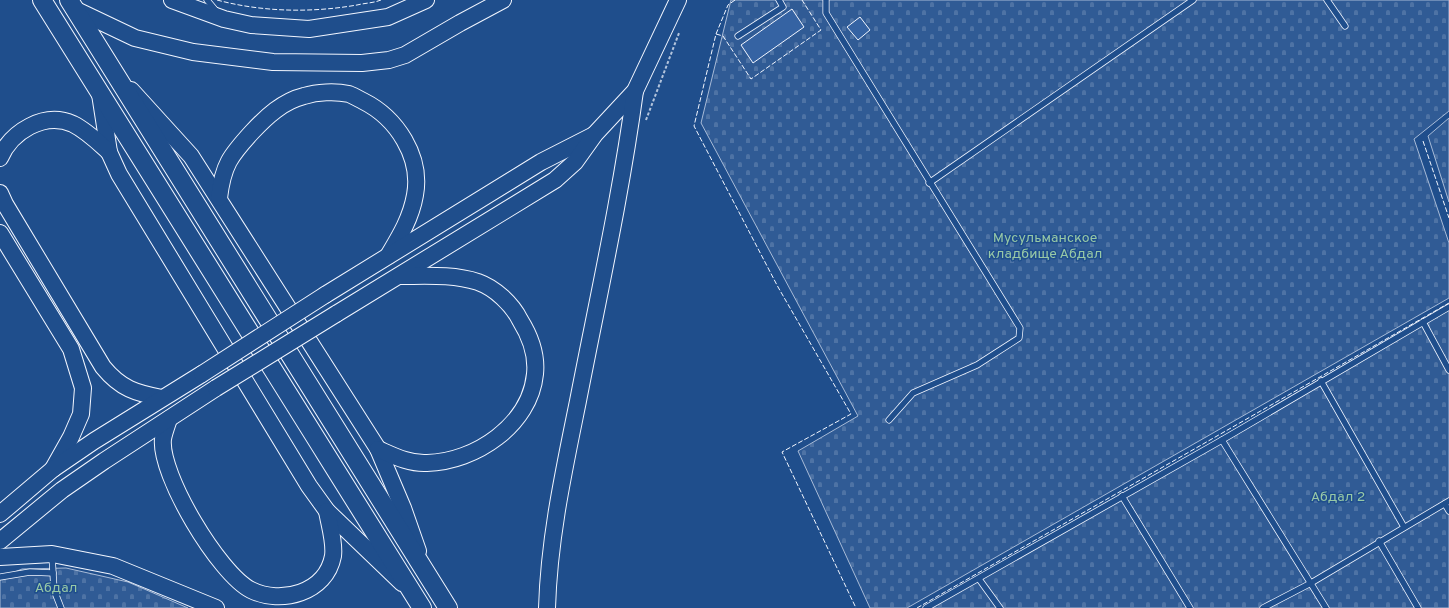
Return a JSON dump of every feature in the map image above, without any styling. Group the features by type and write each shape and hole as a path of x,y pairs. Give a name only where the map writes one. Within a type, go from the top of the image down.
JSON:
{"main road":[{"path":"42,0 418,602"},
{"path":"172,0 224,19 251,24 309,29 388,17 426,0"},
{"path":"71,4 135,38 193,52 274,62 362,63 389,60 405,55 503,0"},
{"path":"0,541 74,482 216,388 555,180 574,162 595,134 613,117 635,91 678,0"},
{"path":"71,4 448,608"},
{"path":"112,69 191,156 378,449 403,508 423,568"},
{"path":"547,608 548,573 560,488 627,153 635,91"},
{"path":"100,92 109,152 131,194 304,480 326,511 418,602"},
{"path":"219,198 222,176 229,158 262,122 283,105 304,96 329,93 350,95 372,106 396,126 409,147 416,172 416,194 408,224 388,256"},
{"path":"0,158 6,146 21,132 38,123 55,120 72,124 89,134 109,152"},
{"path":"0,514 53,469 94,441 325,295 541,162 595,134"},
{"path":"0,193 5,204 104,367 114,380 128,389 162,398"},
{"path":"0,233 71,349 83,388 81,414 71,437 53,469"},
{"path":"378,449 406,461 426,463 446,462 465,456 483,447 502,433 517,418 529,396 535,374 534,353 528,333 516,312 500,295 480,283 458,277 433,275 398,276"},
{"path":"169,419 163,440 165,458 174,487 215,554 231,574 249,589 267,596 285,597 300,593 315,585 327,573 333,555 326,511"},
{"path":"0,557 52,554 113,566 216,608"}],"lane":[{"path":"207,0 224,19"},
{"path":"738,36 783,7 778,0"},
{"path":"826,0 826,13 1020,328 1019,338 978,365 913,393 889,420"},
{"path":"929,182 1193,0"},
{"path":"1329,1 1344,26"},
{"path":"926,608 1222,440 1449,307"},
{"path":"1423,322 1449,370"},
{"path":"1321,381 1404,527"},
{"path":"1222,440 1326,608"},
{"path":"1122,496 1190,608"},
{"path":"1263,608 1311,583 1447,502 1449,511"},
{"path":"1379,542 1418,608"},
{"path":"52,554 54,590 61,608"},
{"path":"0,577 30,572 53,572"},
{"path":"979,579 1000,608"}],"green space":[{"name":"Мусульманское кладбище Абдал","path":"731,0 1449,0 1449,111 1414,139 1449,243 1449,298 907,608 870,608 798,451 858,416 701,123"},
{"path":"1449,118 1449,202 1428,136"},
{"name":"Абдал 2","path":"1449,305 1449,608 931,608"},
{"name":"Абдал","path":"66,568 128,582 188,608 0,608 0,578 22,569"}],"building":[{"path":"792,9 804,27 753,63 741,45"},
{"path":"860,17 870,30 858,40 847,27"}],"fence":[{"path":"217,0 251,7 287,10 340,8 381,0"},
{"path":"735,0 728,5 716,34 694,126 778,287 851,414 782,452 856,608"},
{"path":"716,34 723,36 751,79 821,30 802,0"},
{"path":"1423,141 1449,218"},
{"path":"917,608 1449,303"}]}
